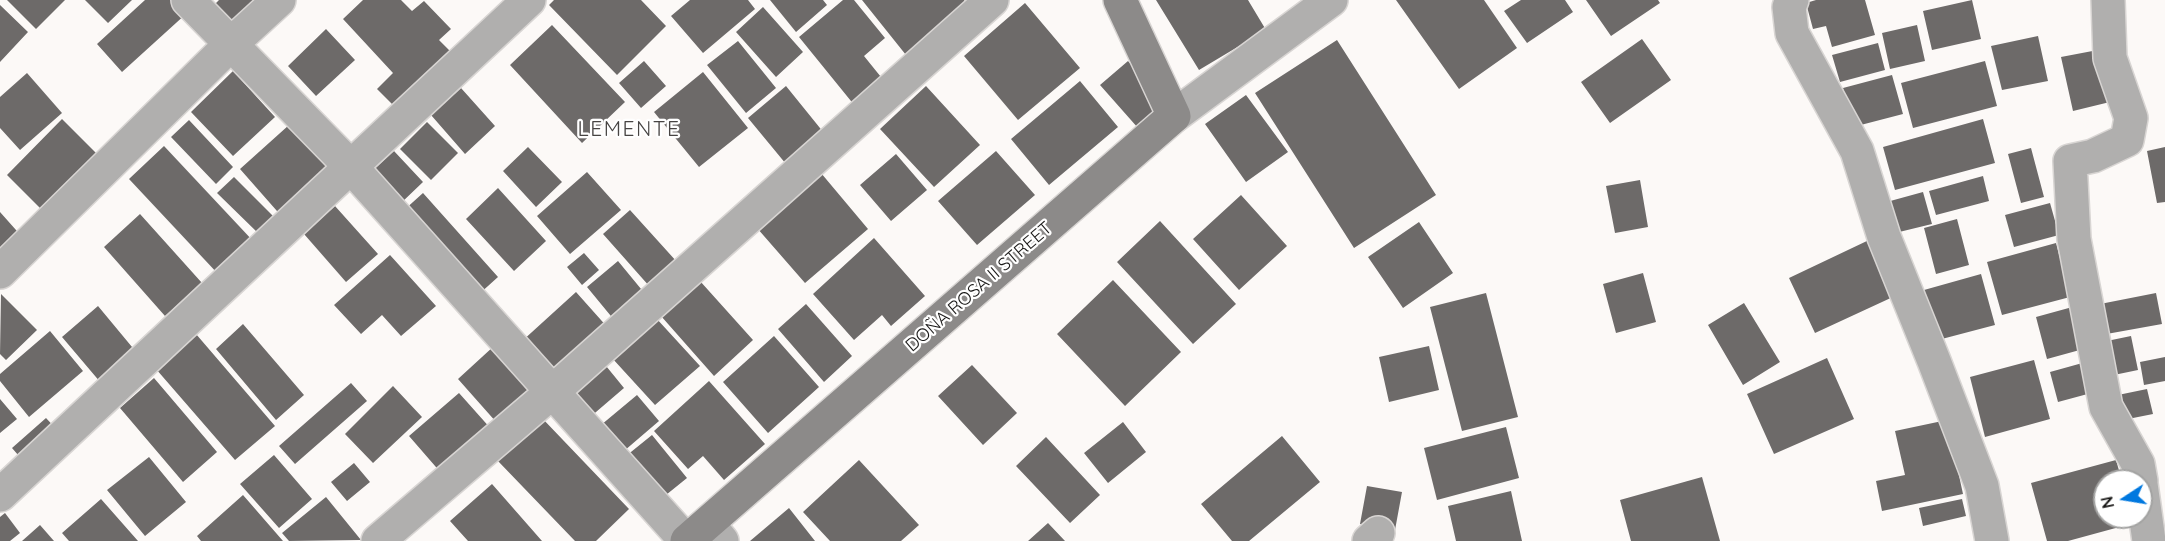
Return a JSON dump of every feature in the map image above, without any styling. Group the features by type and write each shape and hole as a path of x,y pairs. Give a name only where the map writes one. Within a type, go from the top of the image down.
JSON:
{"main road":[{"path":"1120,0 1174,116"},
{"name":"DOÑA ROSA II STREET","path":"701,537 1174,116"}],"street":[{"path":"188,0 352,168 551,393 701,537"},
{"path":"0,272 230,45 279,0"},
{"path":"0,495 529,0"},
{"path":"378,541 551,393 992,0"},
{"path":"1174,116 1332,0"},
{"path":"1792,0 1789,7 1792,33 1857,152 1884,237 1982,486 1992,541"},
{"path":"2108,0 2110,58 2131,118 2127,140 2093,156 2070,161 2074,239 2106,407 2139,469"}],"building":[{"path":"7,0 65,0 36,29"},
{"path":"85,0 132,0 108,23"},
{"path":"145,0 176,0 187,13 122,72 97,44"},
{"path":"219,0 264,0 229,34 208,11"},
{"path":"363,0 401,0 412,11 424,1 451,29 439,40 453,54 396,108 377,89 393,73 343,19"},
{"path":"554,0 641,0 666,26 617,75 549,5"},
{"path":"690,0 748,0 755,9 703,53 671,16"},
{"path":"770,0 823,0 827,5 796,32"},
{"path":"843,0 854,0 885,38 864,56 885,82 855,106 799,37"},
{"path":"862,0 964,0 967,4 906,55"},
{"path":"1156,0 1248,0 1266,30 1199,70"},
{"path":"1396,0 1484,0 1517,48 1459,89"},
{"path":"1521,0 1565,0 1573,12 1527,43 1504,11"},
{"path":"1586,0 1658,0 1660,3 1611,36"},
{"path":"1816,0 1865,0 1875,35 1832,47 1826,26 1813,29 1806,3"},
{"path":"1972,0 1981,39 1932,50 1923,11"},
{"path":"1025,3 1080,68 1018,120 964,56"},
{"path":"0,5 28,32 0,62"},
{"path":"763,7 803,52 776,77 736,32"},
{"path":"552,25 625,102 582,143 510,65"},
{"path":"1917,25 1925,61 1890,69 1882,33"},
{"path":"326,29 355,60 316,96 288,66"},
{"path":"2038,36 2048,81 2002,90 1991,46"},
{"path":"1642,39 1671,80 1610,123 1581,82"},
{"path":"1337,40 1436,195 1354,248 1255,93"},
{"path":"738,41 776,88 746,113 707,65"},
{"path":"1878,43 1885,70 1840,82 1832,55"},
{"path":"2103,49 2114,101 2073,111 2061,57"},
{"path":"644,61 666,86 641,108 619,83"},
{"path":"1128,61 1166,104 1138,128 1100,85"},
{"path":"1985,61 1997,106 1913,128 1901,83"},
{"path":"233,71 275,117 233,156 191,112"},
{"path":"703,72 748,128 699,167 654,112"},
{"path":"27,73 62,113 20,150 0,128 0,97"},
{"path":"1892,75 1903,114 1853,127 1843,88"},
{"path":"1080,81 1118,127 1049,185 1011,139"},
{"path":"786,86 824,133 786,164 748,118"},
{"path":"926,86 980,145 934,187 880,129"},
{"path":"461,88 495,126 465,154 431,115"},
{"path":"1246,95 1288,152 1246,182 1205,124"},
{"path":"62,119 99,156 44,212 7,175"},
{"path":"1983,119 1995,163 1895,190 1883,147"},
{"path":"189,120 233,167 216,184 171,137"},
{"path":"427,122 458,153 431,180 400,149"},
{"path":"289,125 333,174 284,219 240,169"},
{"path":"164,146 254,242 219,275 129,179"},
{"path":"528,147 562,182 536,207 503,171"},
{"path":"2165,147 2165,202 2157,203 2147,151"},
{"path":"2031,148 2044,197 2021,203 2008,154"},
{"path":"394,151 423,182 400,204 371,172"},
{"path":"996,151 1035,195 977,245 938,201"},
{"path":"896,154 927,190 891,221 860,185"},
{"path":"587,172 621,210 570,254 537,216"},
{"path":"821,173 868,229 805,283 757,228"},
{"path":"1983,176 1989,201 1936,215 1929,191"},
{"path":"234,177 275,218 259,234 217,193"},
{"path":"1640,180 1648,227 1615,233 1606,186"},
{"path":"498,188 546,241 514,271 466,219"},
{"path":"1923,192 1932,224 1891,234 1883,203"},
{"path":"423,193 498,277 478,295 403,211"},
{"path":"1241,195 1287,246 1239,290 1193,239"},
{"path":"2050,203 2059,235 2014,247 2005,215"},
{"path":"335,206 378,254 346,282 304,234"},
{"path":"630,210 677,262 650,287 603,234"},
{"path":"0,212 24,239 0,261"},
{"path":"140,214 202,283 165,316 104,247"},
{"path":"1957,219 1969,265 1936,274 1924,228"},
{"path":"1160,221 1236,304 1193,344 1117,262"},
{"path":"1419,222 1453,273 1403,308 1368,257"},
{"path":"874,238 925,296 891,326 882,315 854,340 813,294"},
{"path":"1869,240 1895,296 1815,333 1789,278"},
{"path":"2056,243 2070,297 2002,315 1987,262"},
{"path":"584,253 599,270 582,285 567,267"},
{"path":"390,255 436,306 401,336 382,315 361,334 334,305"},
{"path":"618,261 646,295 615,321 587,287"},
{"path":"1643,273 1656,322 1616,333 1603,284"},
{"path":"1981,274 1995,325 1938,340 1924,290"},
{"path":"1113,280 1181,352 1125,406 1057,334"},
{"path":"700,281 753,340 714,376 661,316"},
{"path":"576,292 609,329 554,379 521,342"},
{"path":"1486,293 1518,417 1462,431 1430,307"},
{"path":"2156,293 2162,324 2101,335 2095,305"},
{"path":"1,294 37,330 6,360 0,354"},
{"path":"1744,303 1780,362 1743,385 1708,325"},
{"path":"806,304 852,356 824,382 778,329"},
{"path":"98,306 137,353 101,383 62,337"},
{"path":"2076,306 2087,348 2047,359 2036,317"},
{"path":"656,318 700,366 655,405 612,358"},
{"path":"243,324 304,395 276,420 216,349"},
{"path":"50,331 83,371 29,417 0,381 0,374"},
{"path":"196,334 275,426 235,460 156,369"},
{"path":"774,336 819,387 768,433 723,382"},
{"path":"2131,336 2138,370 2109,376 2102,342"},
{"path":"494,346 534,390 497,423 458,379"},
{"path":"1429,346 1439,390 1389,402 1379,357"},
{"path":"2165,357 2165,381 2144,385 2140,362"},
{"path":"1827,358 1854,419 1774,454 1747,394"},
{"path":"2034,360 2050,419 1985,437 1970,377"},
{"path":"602,361 624,388 589,418 567,391"},
{"path":"2086,362 2095,392 2058,402 2050,372"},
{"path":"972,365 1017,413 983,445 938,396"},
{"path":"154,378 217,452 183,482 120,408"},
{"path":"709,381 765,444 724,480 703,456 688,469 654,431"},
{"path":"351,383 367,401 295,464 279,446"},
{"path":"393,386 422,417 373,463 345,434"},
{"path":"2147,389 2153,414 2123,420 2118,395"},
{"path":"459,393 492,430 442,474 409,436"},
{"path":"637,395 659,421 617,457 595,430"},
{"path":"0,399 17,419 0,433"},
{"path":"541,417 629,509 596,541 575,541 497,460"},
{"path":"46,418 60,433 25,463 12,448"},
{"path":"1947,420 1963,494 1882,511 1876,481 1905,475 1895,431"},
{"path":"1123,422 1146,452 1108,483 1084,453"},
{"path":"1506,427 1519,478 1437,500 1424,448"},
{"path":"652,435 687,478 661,499 626,456"},
{"path":"1282,436 1320,482 1249,541 1232,541 1201,504"},
{"path":"1046,437 1100,495 1070,523 1016,466"},
{"path":"274,455 312,499 279,528 240,484"},
{"path":"149,457 186,502 145,536 107,490"},
{"path":"859,460 919,525 901,541 830,541 803,512"},
{"path":"2116,460 2119,469 2093,469 2093,529 2112,529 2068,541 2047,541 2031,483"},
{"path":"354,463 370,482 347,501 331,482"},
{"path":"1702,477 1720,541 1631,541 1620,500"},
{"path":"492,484 542,541 468,541 450,521"},
{"path":"1367,486 1402,492 1395,530 1360,524"},
{"path":"1511,491 1522,541 1456,541 1448,506"},
{"path":"243,495 283,541 201,541 197,536"},
{"path":"326,497 361,540 289,541 282,533"},
{"path":"101,499 138,541 69,541 62,533"},
{"path":"1962,499 1966,516 1923,526 1919,508"},
{"path":"789,508 815,541 750,541"},
{"path":"5,513 20,533 10,541 0,541 0,517"},
{"path":"1048,523 1065,541 1028,541"},
{"path":"40,525 54,541 22,541"}],"district":[{"name":"LEMENTE","path":"629,130"}]}
